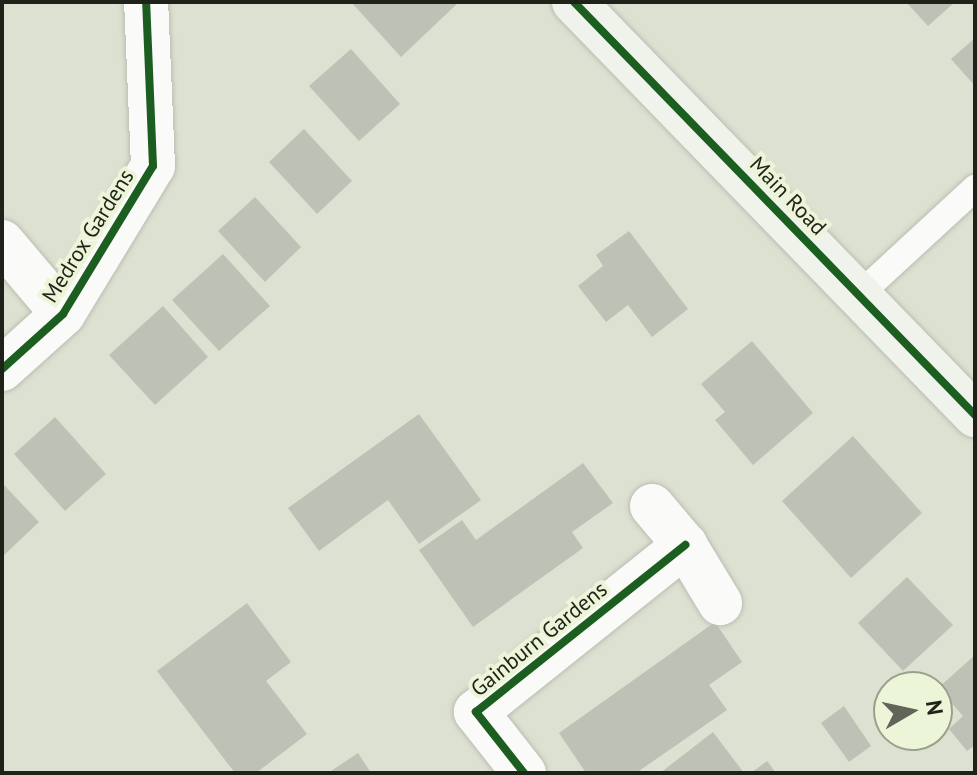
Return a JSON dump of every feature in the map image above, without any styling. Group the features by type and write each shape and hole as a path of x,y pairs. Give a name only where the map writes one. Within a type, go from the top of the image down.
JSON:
{"street":[{"name":"Medrox Gardens","path":"2,369 63,314 153,166 146,2"},
{"name":"Main Road","path":"574,2 972,407"},
{"name":"Medrox Gardens","path":"2,242 63,314"},
{"path":"652,506 685,545 720,603"},
{"name":"Gainburn Gardens","path":"524,773 476,712 685,545"}],"lane":[{"path":"859,295 975,188"}],"building":[{"path":"351,2 459,2 401,57"},
{"path":"906,2 955,2 928,26"},
{"path":"975,38 975,86 951,59"},
{"path":"351,49 400,104 359,141 309,86"},
{"path":"304,129 352,181 317,214 269,162"},
{"path":"255,197 301,247 265,282 218,231"},
{"path":"629,231 688,309 652,337 628,305 606,322 578,286 603,266 596,255"},
{"path":"223,254 270,306 219,351 172,300"},
{"path":"163,306 208,357 155,405 109,355"},
{"path":"752,341 813,413 753,465 715,420 725,412 701,384"},
{"path":"419,414 481,500 419,544 388,500 319,551 288,508"},
{"path":"55,417 106,474 65,511 14,454"},
{"path":"853,436 922,513 851,578 782,501"},
{"path":"583,463 613,503 572,532 583,548 473,627 419,550 462,520 476,540"},
{"path":"2,483 39,522 2,557"},
{"path":"907,577 953,625 903,671 858,623"},
{"path":"247,603 291,662 266,681 307,734 256,773 235,773 157,671"},
{"path":"715,622 742,662 709,685 727,710 636,773 586,773 559,733"},
{"path":"975,655 975,745 967,751 953,734 953,725 963,716 953,705 953,675"},
{"path":"844,706 871,746 849,762 821,723"},
{"path":"713,732 744,773 660,773"},
{"path":"358,753 371,773 328,773"},
{"path":"767,761 776,773 751,773"}],"cycle path":[{"path":"2,369 63,314 153,166 146,2"},
{"path":"574,2 975,415"},
{"path":"524,773 476,712 685,545"}]}
